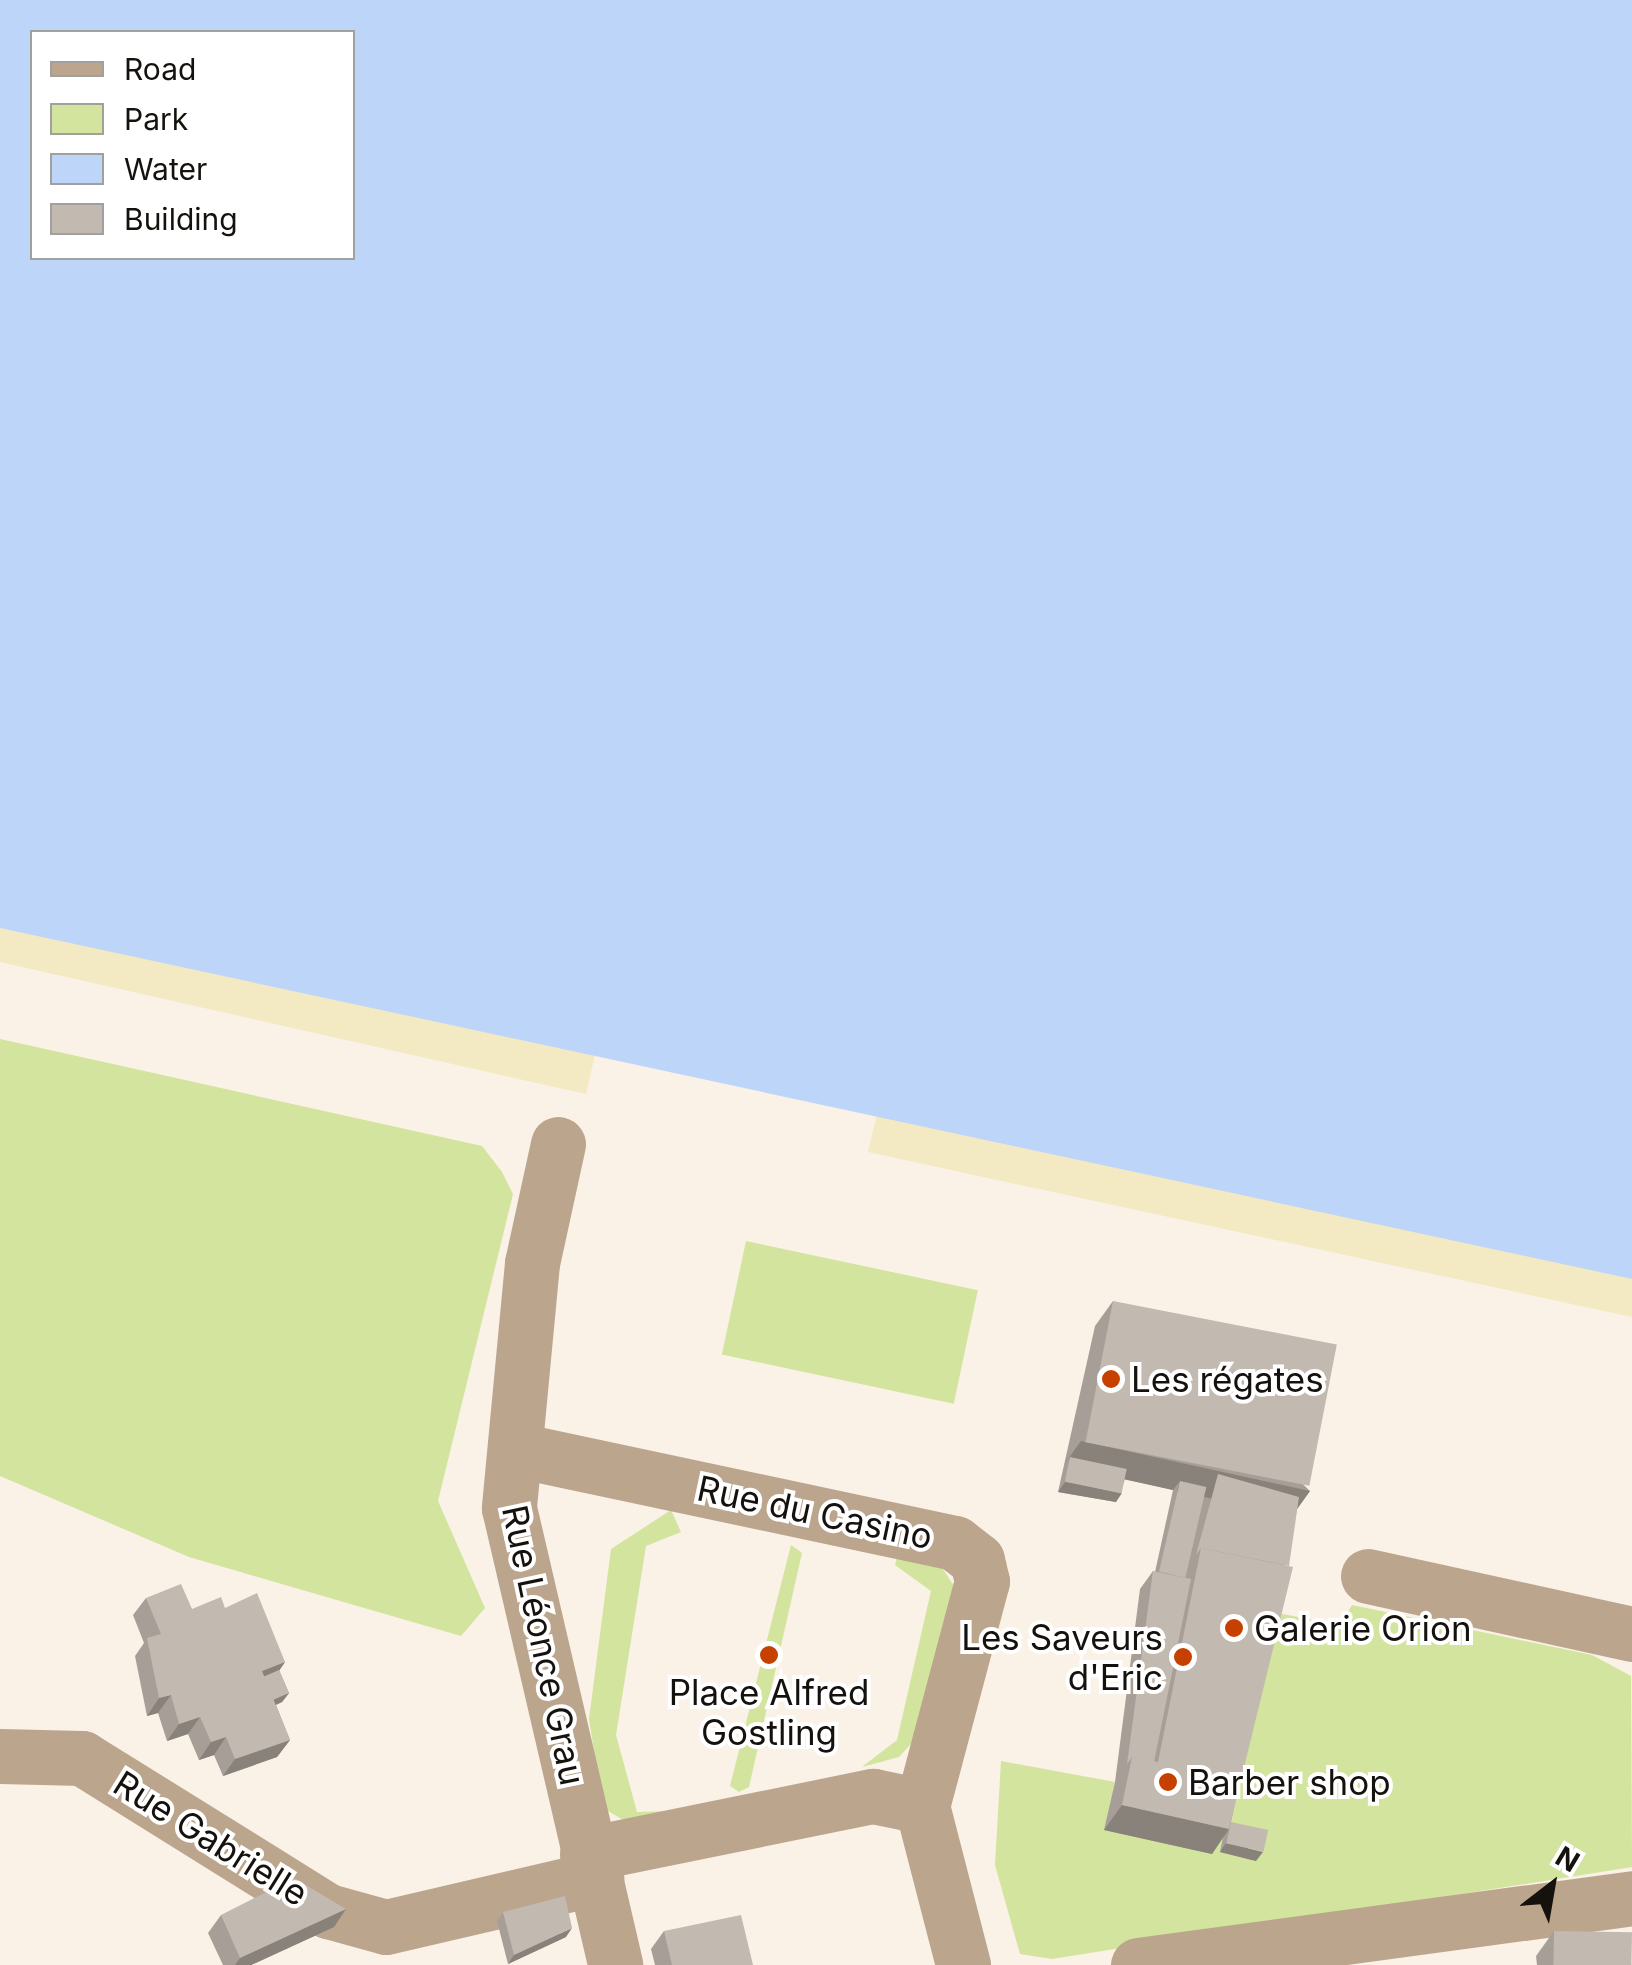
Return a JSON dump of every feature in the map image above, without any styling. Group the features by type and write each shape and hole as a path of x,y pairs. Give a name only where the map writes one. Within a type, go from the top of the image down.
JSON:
{"street":[{"name":"Rue Léonce Grau","path":"558,1144 532,1263 509,1508 615,1965"},
{"name":"Rue du Casino","path":"517,1450 955,1543 977,1560 982,1581 922,1806"},
{"path":"1368,1576 1632,1634"},
{"name":"Rue Gabrielle","path":"0,1756 82,1758 328,1911 386,1927 592,1866 873,1796 922,1806"},
{"path":"922,1806 963,1965"},
{"path":"1138,1965 1632,1898"}],"green space":[{"path":"0,1039 482,1146 513,1194 438,1501 485,1608 461,1636 189,1557 0,1476"},
{"path":"746,1241 978,1290 954,1404 722,1354"},
{"path":"671,1510 681,1532 646,1546 616,1735 637,1812 671,1811 635,1827 603,1808 589,1719 611,1549"},
{"path":"791,1545 802,1553 749,1787 739,1792 730,1786"},
{"path":"898,1553 937,1560 958,1592 921,1733 899,1757 862,1767 897,1740 931,1591 895,1565"},
{"path":"1352,1605 1592,1655 1631,1676 1632,1867 1052,1959 1020,1954 995,1865 1001,1761 1115,1782 1105,1830 1272,1612 1340,1625"}],"sand":[{"path":"0,741 1632,1081 1632,1317 868,1152 881,1097 597,1046 586,1094 0,962"}],"water":[{"path":"0,0 1632,0 1632,1279 0,928"}],"building":[{"path":"1113,1301 1337,1345 1309,1486 1086,1442"},
{"path":"1070,1457 1127,1469 1122,1494 1065,1481"},
{"path":"1218,1474 1299,1497 1289,1566 1201,1548 1196,1555"},
{"path":"1180,1481 1206,1487 1185,1578 1159,1572"},
{"path":"1201,1548 1293,1567 1229,1829 1122,1805 1132,1757 1158,1762"},
{"path":"1153,1571 1191,1579 1154,1762 1132,1757 1127,1764"},
{"path":"181,1584 192,1609 221,1597 225,1608 257,1593 285,1662 262,1671 290,1740 235,1759 226,1737 211,1742 200,1717 179,1724 171,1695 159,1698 147,1638 161,1634 146,1598"},
{"path":"279,1670 289,1693 273,1700 263,1677"},
{"path":"1231,1822 1268,1830 1264,1851 1226,1844"},
{"path":"294,1878 346,1909 240,1958 221,1915"},
{"path":"565,1896 572,1928 514,1955 503,1912"},
{"path":"741,1915 753,1965 672,1965 664,1931"},
{"path":"1554,1931 1632,1932 1631,1965 1553,1965"}],"place":[{"name":"Les régates","path":"1111,1379"},
{"name":"Galerie Orion","path":"1234,1628"},
{"name":"Place Alfred Gostling","path":"769,1655"},
{"name":"Les Saveurs d'Eric","path":"1183,1657"},
{"name":"Barber shop","path":"1168,1782"}]}
